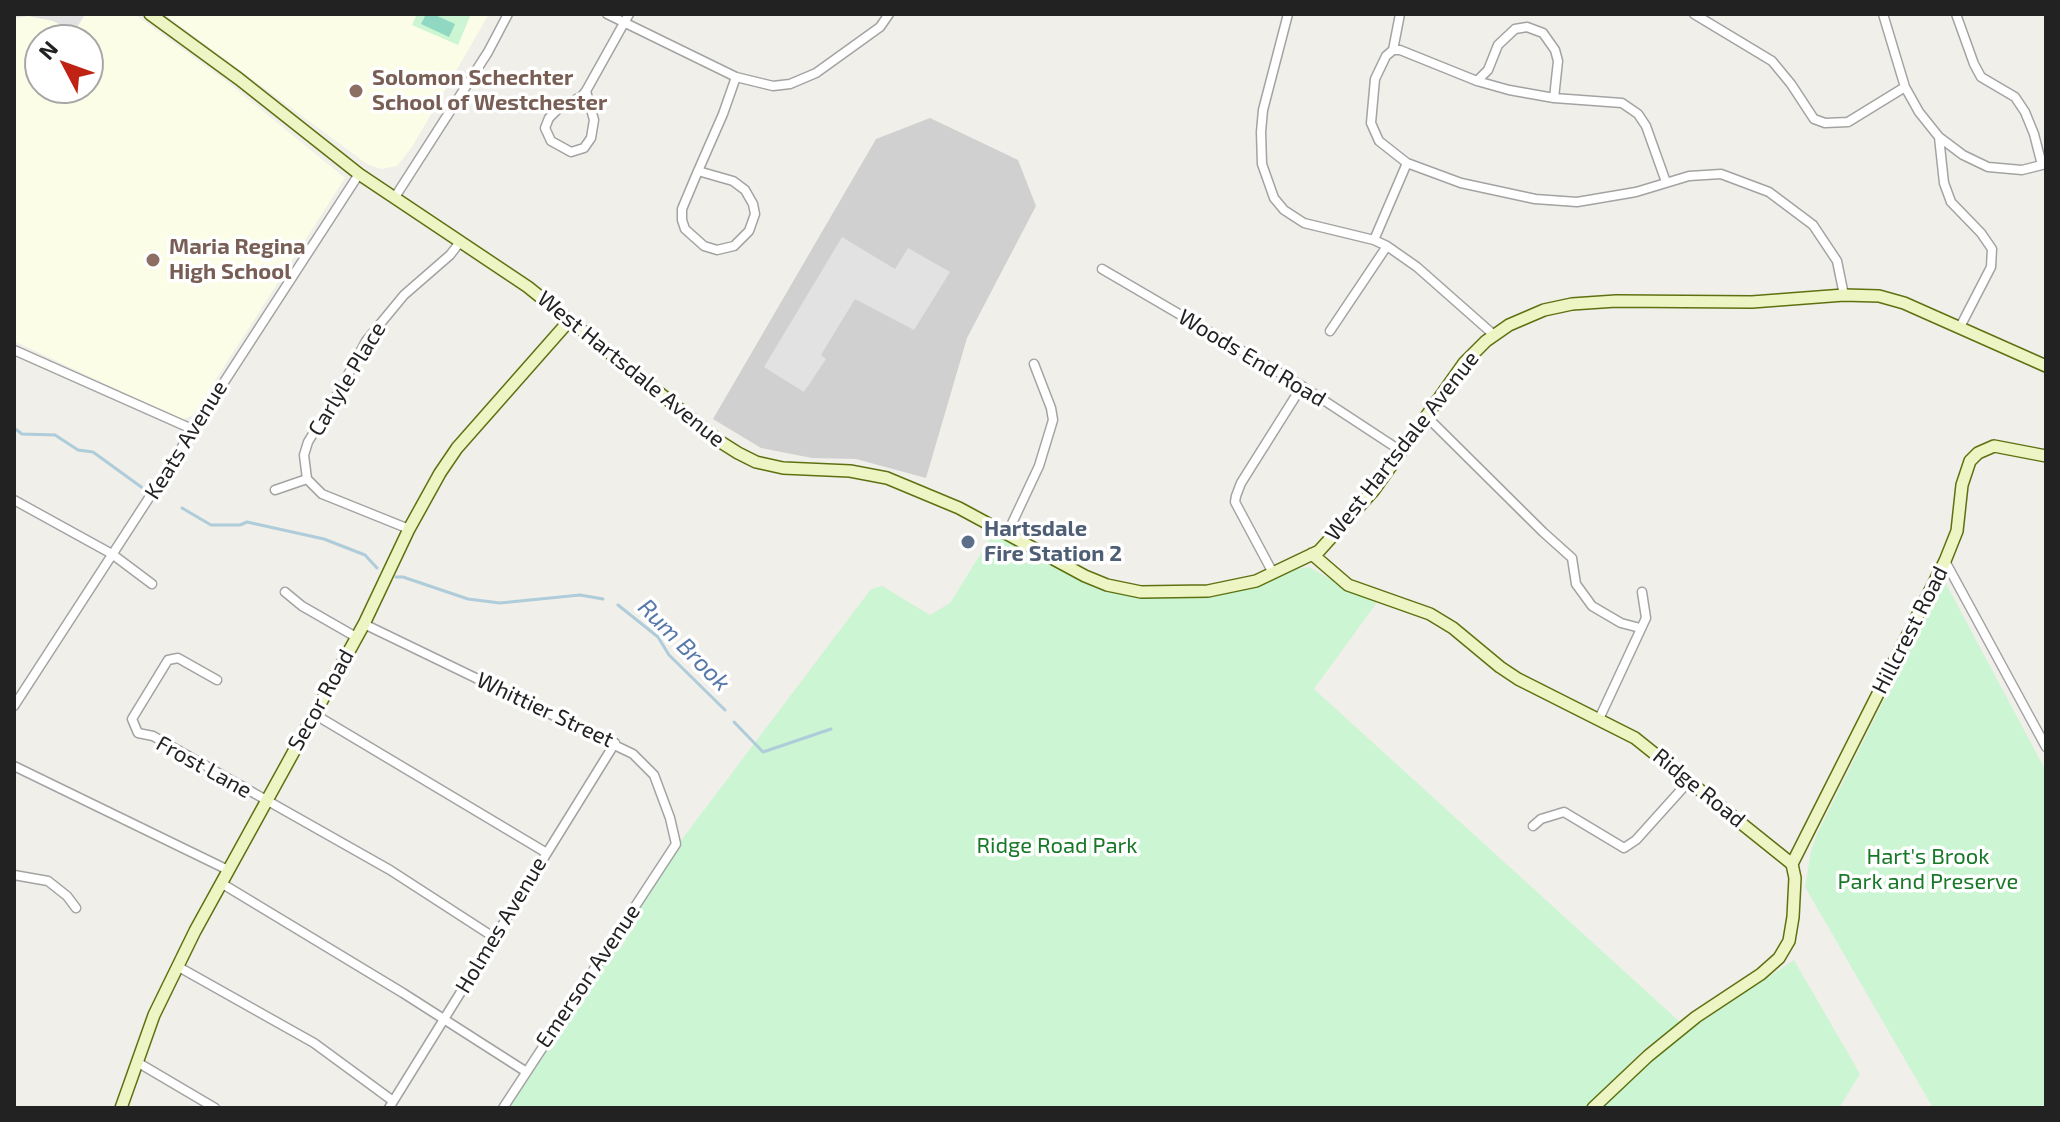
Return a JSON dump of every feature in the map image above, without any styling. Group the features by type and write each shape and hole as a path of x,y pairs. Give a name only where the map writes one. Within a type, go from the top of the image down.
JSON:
{"street":[{"name":"West Hartsdale Avenue","path":"150,14 359,174 528,287 738,453 756,462 783,468 850,471 887,478 923,492 1085,576 1107,585 1141,592 1208,591 1256,581 1325,545 1349,520 1464,363 1509,325 1544,310 1572,304 1616,301 1752,302 1844,295 1879,296 1904,303 2046,366"},
{"path":"395,197 488,52 508,14"},
{"path":"607,14 626,18 736,77 756,84 790,84 816,73 880,27 889,14"},
{"path":"1288,14 1262,121 1262,164 1274,198 1284,210 1304,223 1387,246 1417,267 1494,335"},
{"path":"1400,14 1393,50 1386,56 1375,79 1371,123 1379,141 1407,163 1461,183 1549,200 1592,201 1708,173 1721,174 1769,192 1813,225 1837,261 1844,295"},
{"path":"1694,14 1772,61 1814,119 1825,123 1848,122 1905,87"},
{"path":"1883,14 1905,87 1919,112 1939,137 1963,155 1988,167 2022,170 2042,165 2034,134 2015,97 1981,77 1956,14"},
{"path":"586,91 594,120 591,138 584,148 571,152 551,141 545,128 549,118 568,101 582,96 586,91 626,18"},
{"path":"1477,81 1488,70 1498,45 1515,29 1527,27 1543,33 1555,50 1558,61 1554,98"},
{"path":"1393,50 1509,90 1554,98 1622,103 1638,114 1646,126 1666,182"},
{"path":"698,171 733,181 745,190 753,204 755,214 749,231 734,246 717,250 704,246 685,229 682,209 736,77"},
{"path":"1939,137 1944,183 1951,202 1992,249 1991,267 1960,327"},
{"path":"1374,240 1407,163"},
{"name":"Keats Avenue","path":"14,706 359,174"},
{"name":"Carlyle Place","path":"307,479 304,455 308,442 366,341 404,295 450,255 460,242"},
{"path":"1330,331 1387,246"},
{"name":"Woods End Road","path":"1102,269 1302,386 1401,451"},
{"name":"Secor Road","path":"121,1108 154,1015 177,966 364,624 409,529 440,473 457,448 569,321"},
{"path":"14,350 192,429"},
{"path":"1007,534 1039,466 1053,420 1034,364"},
{"path":"1273,573 1235,502 1241,483 1302,386"},
{"path":"1426,416 1572,558 1576,584 1592,606 1621,623 1640,628"},
{"name":"Hillcrest Road","path":"1792,864 1945,561 1957,531 1965,472 1978,453 1994,446 2046,456"},
{"path":"275,490 307,479 322,494 409,529"},
{"path":"14,500 112,554 152,584"},
{"name":"Ridge Road","path":"1312,554 1348,585 1430,614 1453,628 1518,679 1635,738 1792,864"},
{"path":"1945,561 2046,747"},
{"path":"285,592 302,606 356,637"},
{"path":"1599,719 1646,618 1642,592"},
{"name":"Whittier Street","path":"364,624 633,754 654,775 676,844"},
{"name":"Frost Lane","path":"217,680 178,658 168,660 132,719 138,733 153,736 266,801"},
{"path":"314,714 545,852"},
{"name":"Holmes Avenue","path":"391,1105 615,743"},
{"path":"14,766 228,870"},
{"path":"1533,826 1541,819 1564,812 1624,848 1636,840 1690,780"},
{"path":"266,801 390,870 495,938"},
{"name":"Emerson Avenue","path":"503,1108 676,844"},
{"path":"1593,1108 1648,1056 1696,1017 1761,974 1779,958 1789,941 1793,917 1795,878 1792,864"},
{"path":"14,875 48,881 76,908"},
{"path":"221,883 525,1071"},
{"path":"177,966 314,1043 391,1105"},
{"path":"137,1062 215,1108"}],"shaded area":[{"name":"Maria Regina High School","path":"14,14 134,14 226,81 345,178 193,415 182,420 14,341"},
{"path":"14,14 84,16 79,24 59,24 28,16 14,18"},
{"name":"Solomon Schechter School of Westchester","path":"164,14 489,14 412,147 397,166 381,169 367,164"},
{"path":"930,118 1018,160 1036,206 967,338 926,478 856,459 812,458 761,448 713,419 876,139"},
{"path":"842,237 895,269 908,248 950,272 914,330 855,299 821,355 826,359 804,392 764,367"}],"green space":[{"path":"417,14 471,14 458,45 412,25"},
{"path":"426,14 455,24 449,37 421,24"},
{"name":"Ridge Road Park","path":"995,531 1064,570 1144,595 1179,598 1220,594 1286,571 1309,567 1378,601 1314,689 1680,1022 1644,1049 1585,1108 509,1108 530,1070 667,859 871,589 882,586 930,615 950,603"},
{"name":"Hart's Brook Park and Preserve","path":"1944,580 2046,771 2046,1108 1933,1108 1805,887 1817,834"},
{"path":"1794,960 1860,1074 1839,1108 1601,1108 1679,1037"}],"waterway":[{"name":"Rum Brook","path":"14,428 22,434 55,435 78,450 93,452 144,489"},
{"name":"Rum Brook","path":"182,508 211,525 240,525 247,522 324,539 365,555 377,568"},
{"name":"Rum Brook","path":"396,577 468,599 500,603 580,595 603,599"},
{"name":"Rum Brook","path":"618,605 658,637 669,655 725,710"},
{"name":"Rum Brook","path":"734,722 763,752 831,729"}],"place":[{"name":"Solomon Schechter School of Westchester","path":"356,91"},
{"name":"Maria Regina High School","path":"153,260"},
{"name":"Hartsdale Fire Station 2","path":"968,542"}]}
